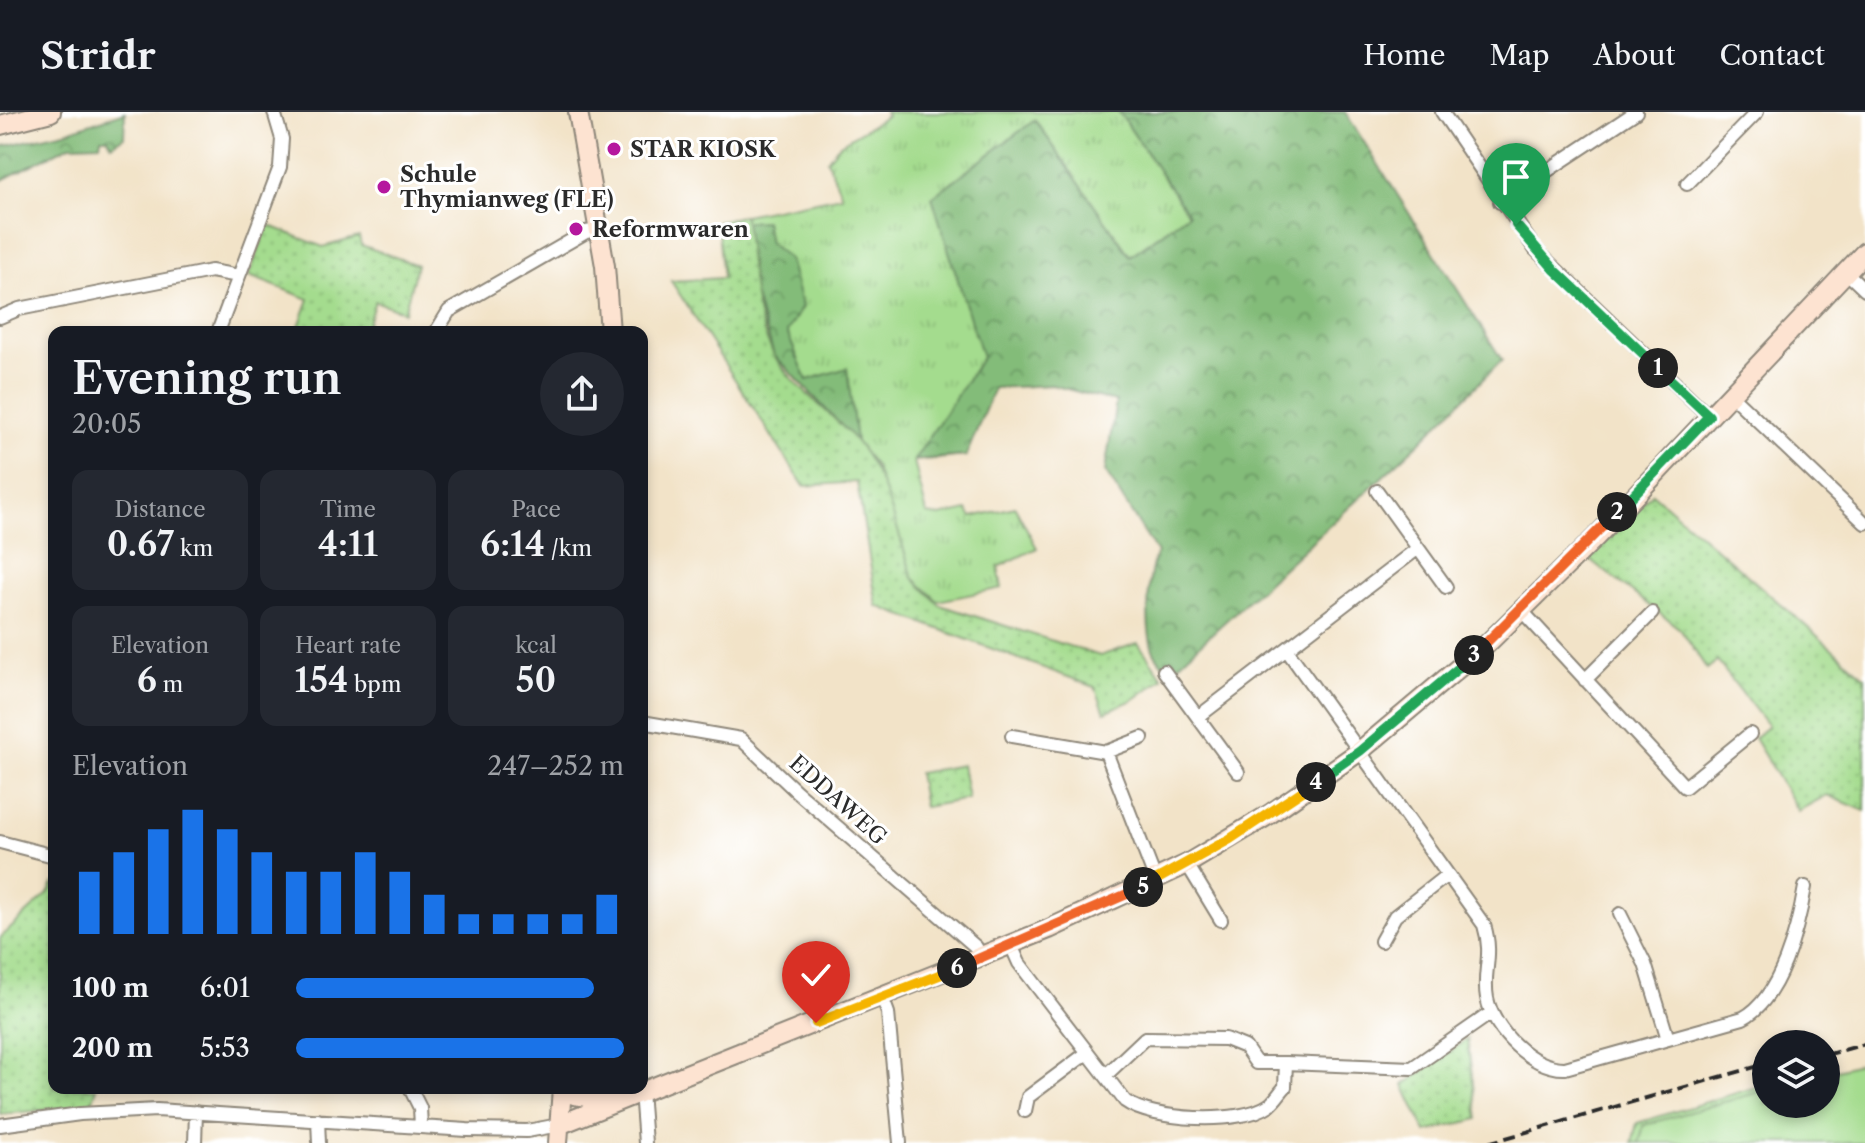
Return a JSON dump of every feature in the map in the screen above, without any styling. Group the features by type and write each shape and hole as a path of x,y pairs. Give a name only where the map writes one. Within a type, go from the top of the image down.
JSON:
{"street":[{"path":"0,125 51,112"},
{"path":"220,326 283,153 274,112"},
{"path":"578,112 599,230 609,326"},
{"path":"1442,112 1500,202 1545,259 1709,416"},
{"path":"1687,184 1757,112"},
{"path":"1500,202 1631,113"},
{"path":"440,326 449,311 586,232 599,230"},
{"path":"648,1088 982,958 1156,881 1270,814 1360,751 1522,611 1865,252"},
{"path":"0,317 19,309 211,271 239,276"},
{"path":"1846,272 1865,290"},
{"path":"1730,394 1865,523"},
{"path":"1377,491 1446,587"},
{"path":"1198,717 1417,549"},
{"path":"1522,611 1685,787 1750,734"},
{"path":"1585,680 1652,613"},
{"path":"1287,650 1484,925 1491,948 1486,985 1491,1013 1523,1051 1551,1068 1565,1068 1743,1018 1758,1010 1772,989 1796,932 1805,887"},
{"path":"1164,671 1238,772"},
{"name":"EDDAWEG","path":"648,723 741,739 780,777 956,928 976,947 982,958"},
{"path":"1012,736 1106,752 1142,738"},
{"path":"1106,752 1156,881"},
{"path":"0,842 48,854"},
{"path":"1187,864 1221,920"},
{"path":"1381,941 1395,916 1447,875"},
{"path":"1620,914 1645,964 1668,1039"},
{"path":"1011,945 1019,963 1087,1053 1125,1101 1137,1111 1163,1116 1245,1115 1269,1105 1285,1087 1286,1063"},
{"path":"882,997 888,1013 900,1143"},
{"path":"1106,1075 1145,1038 1225,1039 1245,1047 1256,1063 1412,1068 1491,1013"},
{"path":"1025,1111 1028,1097 1087,1053"},
{"path":"413,1094 420,1108 421,1126"},
{"path":"559,1134 564,1094"},
{"path":"576,1094 616,1102"},
{"path":"0,1125 118,1111 196,1112 559,1134 634,1094"},
{"path":"641,1094 645,1143"},
{"path":"195,1143 196,1112"},
{"path":"318,1120 319,1143"}],"green space":[{"path":"125,112 124,137 111,145 108,138 101,138 100,144 70,145 0,181 0,147 65,132"},
{"path":"885,112 1119,112 1188,214 1130,256 1035,120 982,357 966,456 914,461 927,514 940,516 967,510 972,517 1015,507 1037,548 998,567 1002,588 938,601 913,578 875,466 762,326 752,288 744,215 842,196 827,160 840,144 887,116"},
{"path":"1119,112 1345,112 1502,360 1419,443 1169,673 1154,652 1149,631 1149,587 1157,553 1105,471 1116,402 1052,385 994,388 966,456 914,460 982,357 932,197 1035,120 1130,256 1188,214"},
{"path":"744,215 756,303 773,353 790,377 843,427 865,453 889,504 913,578 940,605 1100,656 1138,643 1163,678 1133,700 1105,712 1095,687 877,606 857,482 804,486 671,281 723,278 717,222"},
{"path":"765,221 769,243 789,259 802,307 787,332 807,380 847,368 856,441 774,355 752,288 745,222"},
{"path":"268,225 323,247 359,237 361,245 417,265 404,312 375,301 367,326 299,326 309,299 249,276"},
{"path":"1652,493 1865,677 1865,811 1827,795 1798,811 1754,738 1768,726 1717,661 1707,669 1680,629 1589,559"},
{"path":"962,765 968,799 924,807 918,773"},
{"path":"48,894 48,1094 95,1094 91,1106 0,1114 0,938"},
{"path":"1467,1039 1478,1119 1426,1132 1404,1085"},
{"path":"1865,1062 1865,1143 1639,1143 1644,1125 1752,1094 1752,1118 1840,1118 1840,1069"},
{"path":"1752,1088 1752,1096 1642,1143 1632,1143 1637,1123"}],"railway":[{"path":"1840,1051 1865,1044"},
{"path":"1488,1143 1752,1068"}],"place":[{"name":"STAR KIOSK","path":"614,149"},
{"name":"Schule Thymianweg (FLE)","path":"384,187"},
{"name":"Reformwaren","path":"576,229"}],"route":[{"path":"816,1023 982,958 1156,881 1270,814 1360,751 1487,644 1596,537 1709,416 1555,270 1516,225"}]}
